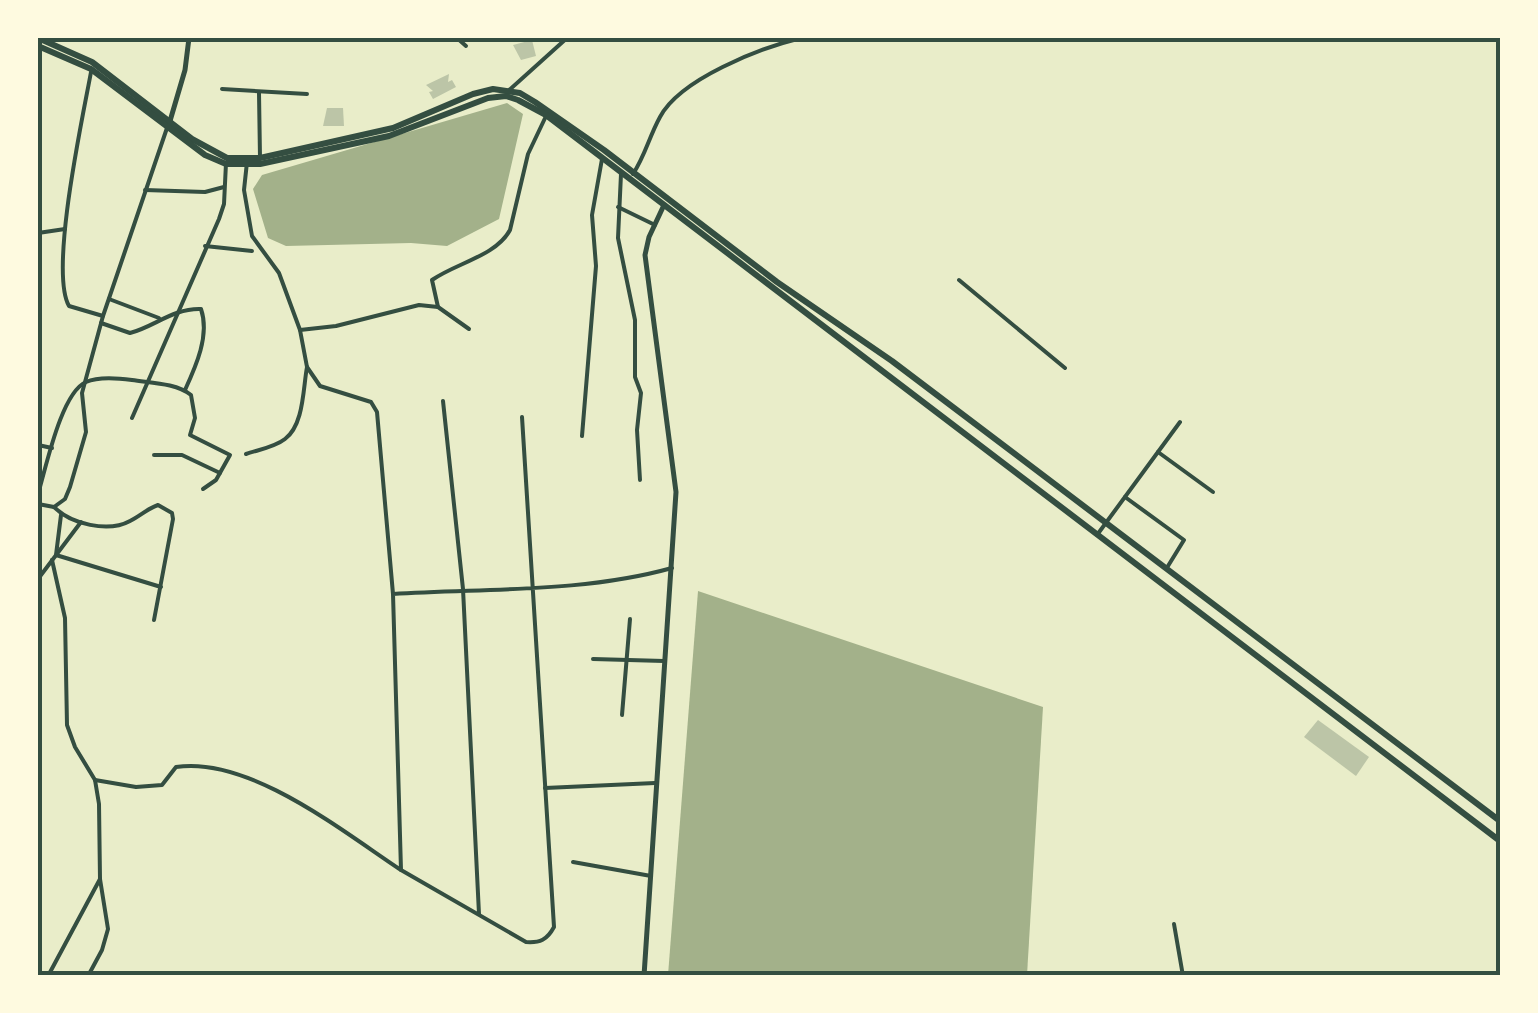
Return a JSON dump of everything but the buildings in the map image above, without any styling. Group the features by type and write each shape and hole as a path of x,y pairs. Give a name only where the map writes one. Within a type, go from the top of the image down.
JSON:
{"main road":[{"path":"38,38 58,41 169,124 226,161 247,162 389,136 459,107 507,93"},
{"path":"38,46 92,66"},
{"path":"247,162 393,128 493,89 520,94 622,167 1097,536 1500,842"},
{"path":"666,203 988,433 1500,821"},
{"path":"980,445 988,433"},
{"path":"1385,754 1394,741"},
{"path":"1446,800 1455,787"}],"street":[{"path":"54,507 65,499 86,432 82,392 103,316 169,124 185,70 189,38"},
{"path":"457,38 466,46"},
{"path":"507,93 567,38"},
{"path":"762,38 766,46"},
{"path":"632,175 675,95 766,46 801,38"},
{"path":"92,66 64,229 65,300 69,306 103,316"},
{"path":"222,89 307,94"},
{"path":"259,93 260,158"},
{"path":"438,308 432,280 505,240 528,154 548,112"},
{"path":"582,436 596,266 592,215 603,153"},
{"path":"132,418 224,204 226,161"},
{"path":"246,454 283,442 290,434 297,421 306,367 300,330 279,273 252,236 244,190 247,162"},
{"path":"622,167 618,238 635,320 635,377 641,394 640,480"},
{"path":"146,190 206,192 224,187"},
{"path":"644,976 676,492 646,254 666,203"},
{"path":"618,207 655,225"},
{"path":"38,233 64,229"},
{"path":"206,246 252,251"},
{"path":"959,280 1065,368"},
{"path":"109,299 158,318"},
{"path":"300,330 336,326 419,305 438,308 469,329"},
{"path":"101,324 130,333 158,318 196,308 204,312 198,361 186,390"},
{"path":"306,367 320,386 371,402 377,412 393,594 401,870"},
{"path":"38,494 68,400 85,382 101,379 146,381 186,390 191,395 195,418 190,435 230,455 220,473 203,489"},
{"path":"443,401 463,589 479,914"},
{"path":"95,780 136,787 162,786 176,767 195,764 280,789 401,870 526,942 539,942 550,935 554,927 522,417"},
{"path":"1097,536 1180,422"},
{"path":"38,445 52,448"},
{"path":"1158,452 1213,492"},
{"path":"154,456 182,455 220,473"},
{"path":"1125,496 1184,540 1167,568"},
{"path":"38,504 54,507 61,514 94,526 118,526 145,510 158,505 166,507 173,520 154,620"},
{"path":"61,514 54,557 66,618 66,724 95,780 100,804 100,879 108,929 88,976"},
{"path":"38,579 82,522"},
{"path":"54,557 160,587"},
{"path":"393,594 610,581 672,568"},
{"path":"622,715 630,619"},
{"path":"594,660 666,661"},
{"path":"544,788 658,783"},
{"path":"573,862 651,876"},
{"path":"48,976 100,879"},
{"path":"1174,924 1183,976"}],"shaded area":[{"path":"507,103 523,114 499,219 447,246 286,246 268,238 253,189 262,175"},
{"path":"698,591 1043,707 1027,975 668,975"}]}
